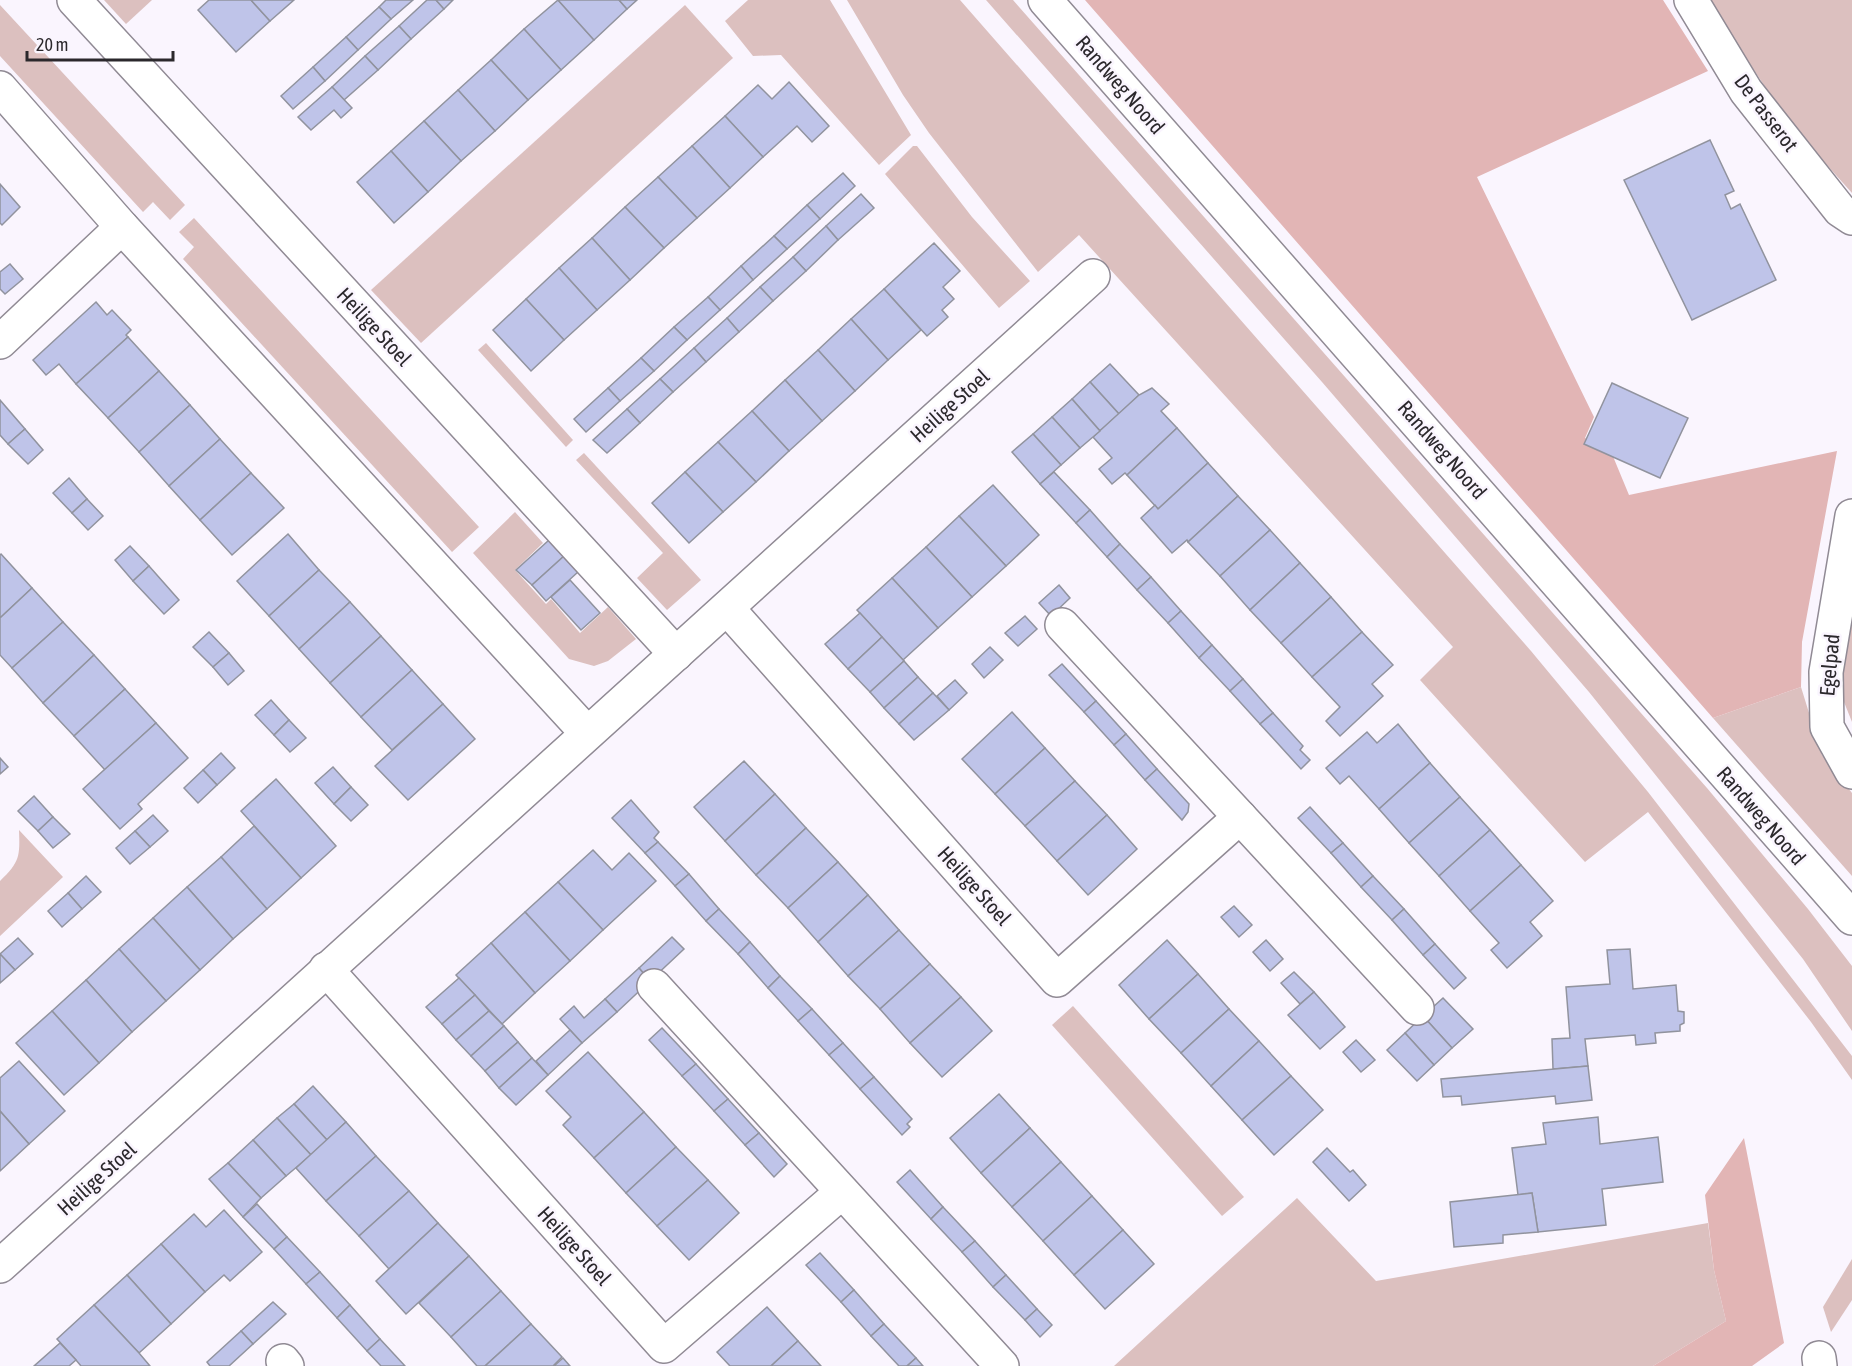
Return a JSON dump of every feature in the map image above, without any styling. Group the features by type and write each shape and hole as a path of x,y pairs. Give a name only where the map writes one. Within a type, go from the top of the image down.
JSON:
{"street":[{"name":"Heilige Stoel","path":"74,0 676,654"},
{"name":"Randweg Noord","path":"1046,0 1844,910 1852,930"},
{"name":"De Passerot","path":"1691,0 1746,91 1840,210 1852,218"},
{"path":"0,88 122,227 587,733"},
{"path":"0,342 122,227"},
{"name":"Heilige Stoel","path":"0,1266 1093,276"},
{"name":"Egelpad","path":"1852,516 1826,672 1827,727 1852,772"},
{"name":"Heilige Stoel","path":"727,608 1057,980 1240,817"},
{"path":"1062,625 1417,1008"},
{"name":"Heilige Stoel","path":"327,969 664,1346 842,1192"},
{"path":"654,986 1002,1366"}],"shaded area":[{"path":"104,0 152,0 126,24"},
{"path":"748,0 830,0 911,135 879,165 781,55 753,56 725,21"},
{"path":"847,0 960,0 1531,651 1648,792 1852,1056 1852,1080 1811,1022 1648,812 1585,862 1420,680 1453,647 1079,235 1038,272 929,133 903,95"},
{"path":"986,0 1013,0 1707,788 1808,909 1852,966 1852,1031 1803,959 1589,692 1322,382"},
{"path":"1085,0 1663,0 1708,71 1477,177 1594,417 1585,438 1612,454 1629,495 1837,451 1802,642 1801,687 1713,718"},
{"path":"1707,0 1852,0 1852,193 1790,124"},
{"path":"0,5 185,205 170,220 153,202 143,212 0,56"},
{"path":"685,5 733,58 421,343 371,290"},
{"path":"913,146 917,146 972,217 1030,281 999,308 885,174"},
{"path":"194,218 479,527 452,552 183,259 194,247 179,232"},
{"path":"486,343 573,440 566,447 478,350"},
{"path":"584,453 701,580 667,610 637,578 663,553 576,460"},
{"path":"515,512 543,543 515,570 546,604 551,599 580,633 608,607 636,639 608,661 594,666 569,659 473,553"},
{"path":"1852,566 1852,722 1838,687"},
{"path":"1801,687 1822,755 1852,793 1852,876 1713,718"},
{"path":"19,830 63,877 0,936 0,881 12,869 17,858"},
{"path":"1073,1006 1244,1197 1222,1216 1052,1025"},
{"path":"1744,1138 1784,1343 1752,1366 1653,1366 1726,1321 1714,1270 1705,1195"},
{"path":"1297,1198 1376,1281 1708,1223 1714,1270 1726,1321 1653,1366 1114,1366"},
{"path":"1852,1259 1852,1300 1831,1332 1823,1307"}],"building":[{"path":"209,0 251,0 270,21 236,52 198,10"},
{"path":"251,0 294,0 270,21"},
{"path":"386,0 413,0 391,19 379,7"},
{"path":"427,0 436,0 444,9 411,39 399,26"},
{"path":"436,0 453,0 444,9"},
{"path":"558,0 594,40 561,70 524,29"},
{"path":"558,0 619,0 627,9 594,40"},
{"path":"619,0 637,0 627,9"},
{"path":"379,7 391,19 358,50 346,37"},
{"path":"399,26 411,39 378,70 365,56"},
{"path":"524,29 561,70 528,100 491,60"},
{"path":"346,37 358,50 325,81 313,67"},
{"path":"365,56 378,70 344,100 332,87"},
{"path":"491,60 528,100 495,131 458,90"},
{"path":"313,67 325,81 293,109 281,96"},
{"path":"789,82 829,126 812,142 797,126 763,157 725,116 758,85 772,99"},
{"path":"332,87 352,108 341,118 334,110 311,130 298,117"},
{"path":"458,90 495,131 461,161 424,121"},
{"path":"725,116 763,157 730,188 692,146"},
{"path":"424,121 461,161 428,192 391,151"},
{"path":"1710,140 1734,191 1725,195 1731,209 1740,204 1776,280 1692,320 1624,180"},
{"path":"692,146 730,188 697,218 658,177"},
{"path":"391,151 428,192 394,223 357,182"},
{"path":"843,173 855,186 820,219 807,205"},
{"path":"658,177 697,218 664,248 625,207"},
{"path":"0,184 20,207 2,225 0,223"},
{"path":"861,194 874,208 838,240 826,226"},
{"path":"807,205 820,219 787,249 774,236"},
{"path":"625,207 664,248 630,280 592,238"},
{"path":"826,226 838,240 806,271 793,257"},
{"path":"774,236 787,249 753,280 741,266"},
{"path":"592,238 630,280 597,310 559,268"},
{"path":"934,243 960,271 943,287 954,299 942,310 948,317 927,336 884,289"},
{"path":"793,257 806,271 773,301 760,287"},
{"path":"10,264 23,279 5,294 0,289 0,272"},
{"path":"741,266 753,280 720,310 708,297"},
{"path":"559,268 597,310 564,340 526,299"},
{"path":"760,287 773,301 739,332 727,318"},
{"path":"884,289 921,330 888,360 851,319"},
{"path":"708,297 720,310 687,340 674,327"},
{"path":"526,299 564,340 531,371 493,330"},
{"path":"96,302 107,315 112,310 131,330 126,335 128,337 76,384 59,364 46,375 33,360"},
{"path":"727,318 739,332 706,362 694,348"},
{"path":"851,319 888,360 855,391 818,350"},
{"path":"674,327 687,340 654,371 641,358"},
{"path":"128,337 159,371 108,418 76,384"},
{"path":"694,348 706,362 673,392 660,379"},
{"path":"818,350 855,391 822,421 785,380"},
{"path":"641,358 654,371 620,401 608,388"},
{"path":"1110,364 1139,395 1119,414 1090,382"},
{"path":"159,371 190,405 139,452 108,418"},
{"path":"660,379 673,392 640,423 627,409"},
{"path":"785,380 822,421 789,451 752,411"},
{"path":"1090,382 1119,414 1100,431 1072,399"},
{"path":"1612,383 1688,418 1660,478 1584,444"},
{"path":"608,388 620,401 586,432 574,419"},
{"path":"1152,388 1169,404 1161,411 1177,428 1127,475 1125,473 1112,484 1099,469 1112,458 1093,437 1139,395"},
{"path":"1072,399 1100,431 1080,448 1052,417"},
{"path":"0,400 25,429 8,444 0,435"},
{"path":"190,405 220,439 169,486 139,452"},
{"path":"627,409 640,423 607,453 593,440"},
{"path":"752,411 789,451 756,482 718,442"},
{"path":"1052,417 1080,448 1061,465 1033,434"},
{"path":"1177,428 1208,463 1158,509 1127,475"},
{"path":"25,429 43,450 28,464 8,444"},
{"path":"1033,434 1061,465 1040,484 1012,452"},
{"path":"220,439 251,473 200,520 169,486"},
{"path":"718,442 756,482 723,512 685,472"},
{"path":"1208,463 1238,496 1188,542 1187,540 1172,553 1141,518 1155,505 1158,509"},
{"path":"685,472 723,512 689,543 652,503"},
{"path":"1054,472 1090,510 1076,523 1040,484"},
{"path":"251,473 284,508 232,555 200,520"},
{"path":"69,478 87,499 72,513 53,493"},
{"path":"993,485 1039,535 1006,566 959,516"},
{"path":"1238,496 1270,530 1220,576 1188,542"},
{"path":"87,499 103,516 88,530 72,513"},
{"path":"1090,510 1120,544 1107,557 1076,523"},
{"path":"959,516 1006,566 972,597 926,547"},
{"path":"1270,530 1300,563 1250,610 1220,576"},
{"path":"288,534 319,570 269,616 237,581"},
{"path":"549,540 564,556 532,585 516,570"},
{"path":"1120,544 1151,577 1137,590 1107,557"},
{"path":"130,546 149,566 133,581 115,560"},
{"path":"926,547 972,597 938,628 892,578"},
{"path":"0,555 32,588 0,618"},
{"path":"564,556 578,572 546,601 532,585"},
{"path":"1300,563 1331,597 1281,643 1250,610"},
{"path":"149,566 179,600 164,614 133,581"},
{"path":"319,570 350,602 299,649 269,616"},
{"path":"1151,577 1181,611 1168,623 1137,590"},
{"path":"892,578 938,628 903,660 857,610"},
{"path":"570,580 600,613 581,630 551,597"},
{"path":"1059,585 1070,598 1051,616 1039,603"},
{"path":"32,588 63,622 12,668 0,655 0,618"},
{"path":"1331,597 1362,632 1312,677 1281,643"},
{"path":"350,602 381,636 330,683 299,649"},
{"path":"1181,611 1212,645 1199,658 1168,623"},
{"path":"860,613 882,637 848,669 825,644"},
{"path":"1025,616 1037,629 1018,646 1005,633"},
{"path":"63,622 94,655 43,703 12,668"},
{"path":"209,632 229,653 213,667 193,647"},
{"path":"1362,632 1393,665 1372,684 1383,696 1340,736 1326,721 1340,707 1312,677"},
{"path":"381,636 412,670 361,717 330,683"},
{"path":"882,637 904,661 870,692 848,669"},
{"path":"1212,645 1243,679 1230,691 1199,658"},
{"path":"990,647 1003,660 984,678 972,664"},
{"path":"229,653 244,671 228,685 213,667"},
{"path":"94,655 125,689 74,736 43,703"},
{"path":"904,661 918,677 884,708 870,692"},
{"path":"1062,664 1096,701 1084,712 1049,675"},
{"path":"412,670 443,704 392,750 361,717"},
{"path":"918,677 933,693 899,724 884,708"},
{"path":"1243,679 1273,713 1260,724 1230,691"},
{"path":"955,680 967,693 949,710 937,696"},
{"path":"125,689 156,723 105,770 74,736"},
{"path":"933,693 949,710 914,740 899,724"},
{"path":"271,700 289,720 274,735 255,715"},
{"path":"1096,701 1126,734 1114,745 1084,712"},
{"path":"443,704 475,739 408,800 375,766"},
{"path":"1012,712 1045,748 995,794 962,759"},
{"path":"1273,713 1303,746 1300,750 1310,760 1301,769 1260,724"},
{"path":"289,720 306,738 290,752 274,735"},
{"path":"156,723 188,758 138,804 142,809 120,829 83,789"},
{"path":"1398,724 1430,763 1379,809 1349,776 1340,784 1326,768 1367,732 1377,743"},
{"path":"1126,734 1157,769 1145,780 1114,745"},
{"path":"1045,748 1075,781 1025,826 995,794"},
{"path":"221,753 235,768 217,785 203,770"},
{"path":"0,758 8,767 0,774"},
{"path":"744,761 775,794 725,841 694,807"},
{"path":"1430,763 1460,797 1409,843 1379,809"},
{"path":"333,767 351,787 334,804 315,783"},
{"path":"1157,769 1189,804 1188,812 1182,820 1145,780"},
{"path":"203,770 217,785 198,803 184,788"},
{"path":"276,779 336,846 301,878 241,811"},
{"path":"1075,781 1107,815 1057,861 1025,826"},
{"path":"351,787 368,805 351,821 334,804"},
{"path":"775,794 806,828 756,875 725,841"},
{"path":"34,796 53,817 38,831 18,811"},
{"path":"1460,797 1490,830 1439,876 1409,843"},
{"path":"631,800 659,832 654,838 658,842 645,853 612,818"},
{"path":"1310,807 1343,843 1331,853 1298,818"},
{"path":"153,815 168,831 150,847 135,831"},
{"path":"1107,815 1137,849 1088,895 1057,861"},
{"path":"53,817 70,834 53,848 38,831"},
{"path":"254,826 301,878 267,909 221,857"},
{"path":"806,828 838,862 788,908 756,875"},
{"path":"1490,830 1521,865 1470,911 1439,876"},
{"path":"135,831 150,847 130,864 116,848"},
{"path":"658,842 689,874 675,886 645,853"},
{"path":"1343,843 1373,876 1361,887 1331,853"},
{"path":"593,850 612,870 629,853 656,881 603,930 558,882"},
{"path":"221,857 267,909 233,939 187,887"},
{"path":"838,862 868,895 818,942 788,908"},
{"path":"1521,865 1553,901 1530,922 1542,936 1507,968 1491,950 1499,943 1470,911"},
{"path":"689,874 719,909 706,921 675,886"},
{"path":"86,876 101,892 82,909 68,893"},
{"path":"1373,876 1404,909 1392,920 1361,887"},
{"path":"558,882 603,930 570,961 525,912"},
{"path":"187,887 233,939 200,970 153,918"},
{"path":"68,893 82,909 62,927 48,911"},
{"path":"868,895 899,930 848,976 818,942"},
{"path":"1234,906 1252,925 1239,937 1221,917"},
{"path":"719,909 750,942 738,954 706,921"},
{"path":"1404,909 1435,944 1423,955 1392,920"},
{"path":"525,912 570,961 535,993 491,943"},
{"path":"153,918 200,970 166,1001 119,949"},
{"path":"899,930 930,964 880,1009 848,976"},
{"path":"672,937 684,949 650,981 639,968"},
{"path":"18,938 33,954 15,970 0,954"},
{"path":"1167,940 1198,974 1149,1019 1119,985"},
{"path":"1266,940 1283,959 1270,971 1253,952"},
{"path":"750,942 780,976 768,988 738,954"},
{"path":"491,943 535,993 502,1024 456,975"},
{"path":"1435,944 1466,978 1454,989 1423,955"},
{"path":"119,949 166,1001 132,1032 86,980"},
{"path":"1630,949 1633,989 1676,985 1678,1011 1684,1012 1684,1023 1680,1025 1680,1031 1655,1033 1656,1043 1636,1045 1635,1035 1585,1039 1588,1066 1553,1069 1552,1039 1570,1038 1566,987 1610,984 1607,950"},
{"path":"0,954 15,970 0,983"},
{"path":"930,964 961,997 910,1043 880,1009"},
{"path":"639,968 650,981 617,1012 605,999"},
{"path":"1294,972 1314,992 1300,1004 1281,983"},
{"path":"1198,974 1229,1009 1181,1053 1149,1019"},
{"path":"780,976 812,1009 798,1021 768,988"},
{"path":"459,978 475,995 442,1024 426,1007"},
{"path":"86,980 132,1032 99,1063 52,1011"},
{"path":"1314,992 1345,1027 1320,1049 1288,1015"},
{"path":"475,995 489,1011 456,1040 442,1024"},
{"path":"961,997 992,1031 942,1077 910,1043"},
{"path":"1443,998 1473,1029 1452,1048 1423,1016"},
{"path":"605,999 617,1012 582,1043 560,1019 574,1006 584,1018"},
{"path":"812,1009 843,1043 829,1055 798,1021"},
{"path":"1229,1009 1259,1041 1211,1086 1181,1053"},
{"path":"52,1011 99,1063 64,1095 16,1043"},
{"path":"489,1011 504,1026 471,1056 456,1040"},
{"path":"1423,1016 1452,1048 1434,1065 1405,1033"},
{"path":"504,1026 518,1042 485,1071 471,1056"},
{"path":"662,1028 696,1064 682,1076 649,1040"},
{"path":"570,1030 582,1043 548,1075 536,1061"},
{"path":"1405,1033 1434,1065 1417,1081 1387,1050"},
{"path":"1356,1040 1375,1060 1361,1072 1343,1052"},
{"path":"1259,1041 1291,1076 1242,1120 1211,1086"},
{"path":"518,1042 532,1058 499,1088 485,1071"},
{"path":"843,1043 874,1077 860,1089 829,1055"},
{"path":"588,1052 644,1112 594,1158 563,1125 571,1117 546,1091"},
{"path":"532,1058 548,1075 516,1105 499,1088"},
{"path":"19,1061 65,1111 29,1144 0,1111 0,1078"},
{"path":"696,1064 728,1099 714,1111 682,1076"},
{"path":"1588,1066 1592,1100 1556,1104 1555,1096 1462,1105 1461,1096 1443,1097 1441,1079"},
{"path":"1291,1076 1323,1110 1274,1155 1242,1120"},
{"path":"874,1077 912,1119 907,1124 910,1127 902,1135 860,1089"},
{"path":"313,1086 346,1122 327,1140 294,1104"},
{"path":"999,1094 1030,1128 981,1173 950,1138"},
{"path":"728,1099 759,1133 745,1145 714,1111"},
{"path":"294,1104 327,1140 311,1155 277,1118"},
{"path":"0,1111 29,1144 0,1171"},
{"path":"644,1112 676,1147 626,1193 594,1158"},
{"path":"1598,1117 1600,1144 1658,1137 1663,1182 1602,1189 1606,1225 1538,1232 1532,1193 1518,1195 1512,1148 1546,1144 1543,1123"},
{"path":"277,1118 311,1155 286,1176 253,1140"},
{"path":"346,1122 376,1156 326,1201 296,1168"},
{"path":"1030,1128 1061,1162 1012,1207 981,1173"},
{"path":"759,1133 787,1164 774,1177 745,1145"},
{"path":"253,1140 286,1176 261,1198 228,1163"},
{"path":"676,1147 708,1180 657,1226 626,1193"},
{"path":"1327,1148 1350,1172 1353,1170 1366,1185 1349,1201 1313,1162"},
{"path":"376,1156 409,1191 359,1236 326,1201"},
{"path":"1061,1162 1092,1196 1043,1241 1012,1207"},
{"path":"228,1163 261,1198 243,1217 209,1179"},
{"path":"910,1170 943,1207 931,1219 897,1182"},
{"path":"708,1180 739,1213 689,1260 657,1226"},
{"path":"409,1191 438,1223 389,1269 359,1236"},
{"path":"1532,1193 1538,1232 1503,1235 1503,1243 1454,1247 1450,1202"},
{"path":"1092,1196 1123,1230 1074,1275 1043,1241"},
{"path":"257,1204 287,1237 274,1249 243,1217"},
{"path":"943,1207 975,1241 962,1252 931,1219"},
{"path":"224,1210 262,1252 230,1281 224,1275 205,1292 161,1244 194,1214 206,1227"},
{"path":"438,1223 469,1256 406,1314 376,1281"},
{"path":"1123,1230 1154,1264 1105,1309 1074,1275"},
{"path":"287,1237 320,1272 306,1284 274,1249"},
{"path":"975,1241 1006,1275 993,1287 962,1252"},
{"path":"161,1244 205,1292 171,1324 127,1275"},
{"path":"820,1253 854,1290 841,1302 806,1265"},
{"path":"469,1256 501,1291 451,1337 419,1303"},
{"path":"320,1272 350,1305 337,1318 306,1284"},
{"path":"127,1275 171,1324 139,1353 94,1305"},
{"path":"1006,1275 1037,1309 1025,1320 993,1287"},
{"path":"854,1290 884,1324 871,1336 841,1302"},
{"path":"501,1291 531,1324 485,1366 477,1366 451,1337"},
{"path":"273,1302 286,1314 253,1344 241,1331"},
{"path":"94,1305 150,1366 81,1366 57,1339"},
{"path":"350,1305 380,1339 367,1351 337,1318"},
{"path":"767,1307 798,1341 771,1366 730,1366 717,1352"},
{"path":"1037,1309 1052,1325 1040,1337 1025,1320"},
{"path":"531,1324 562,1357 553,1366 485,1366"},
{"path":"884,1324 916,1358 907,1366 899,1366 871,1336"},
{"path":"241,1331 253,1344 229,1366 210,1366 207,1362"},
{"path":"380,1339 405,1366 381,1366 367,1351"},
{"path":"798,1341 821,1366 771,1366"},
{"path":"60,1343 76,1360 69,1366 34,1366"},
{"path":"563,1358 570,1366 554,1366"},
{"path":"916,1358 923,1366 907,1366"}]}
